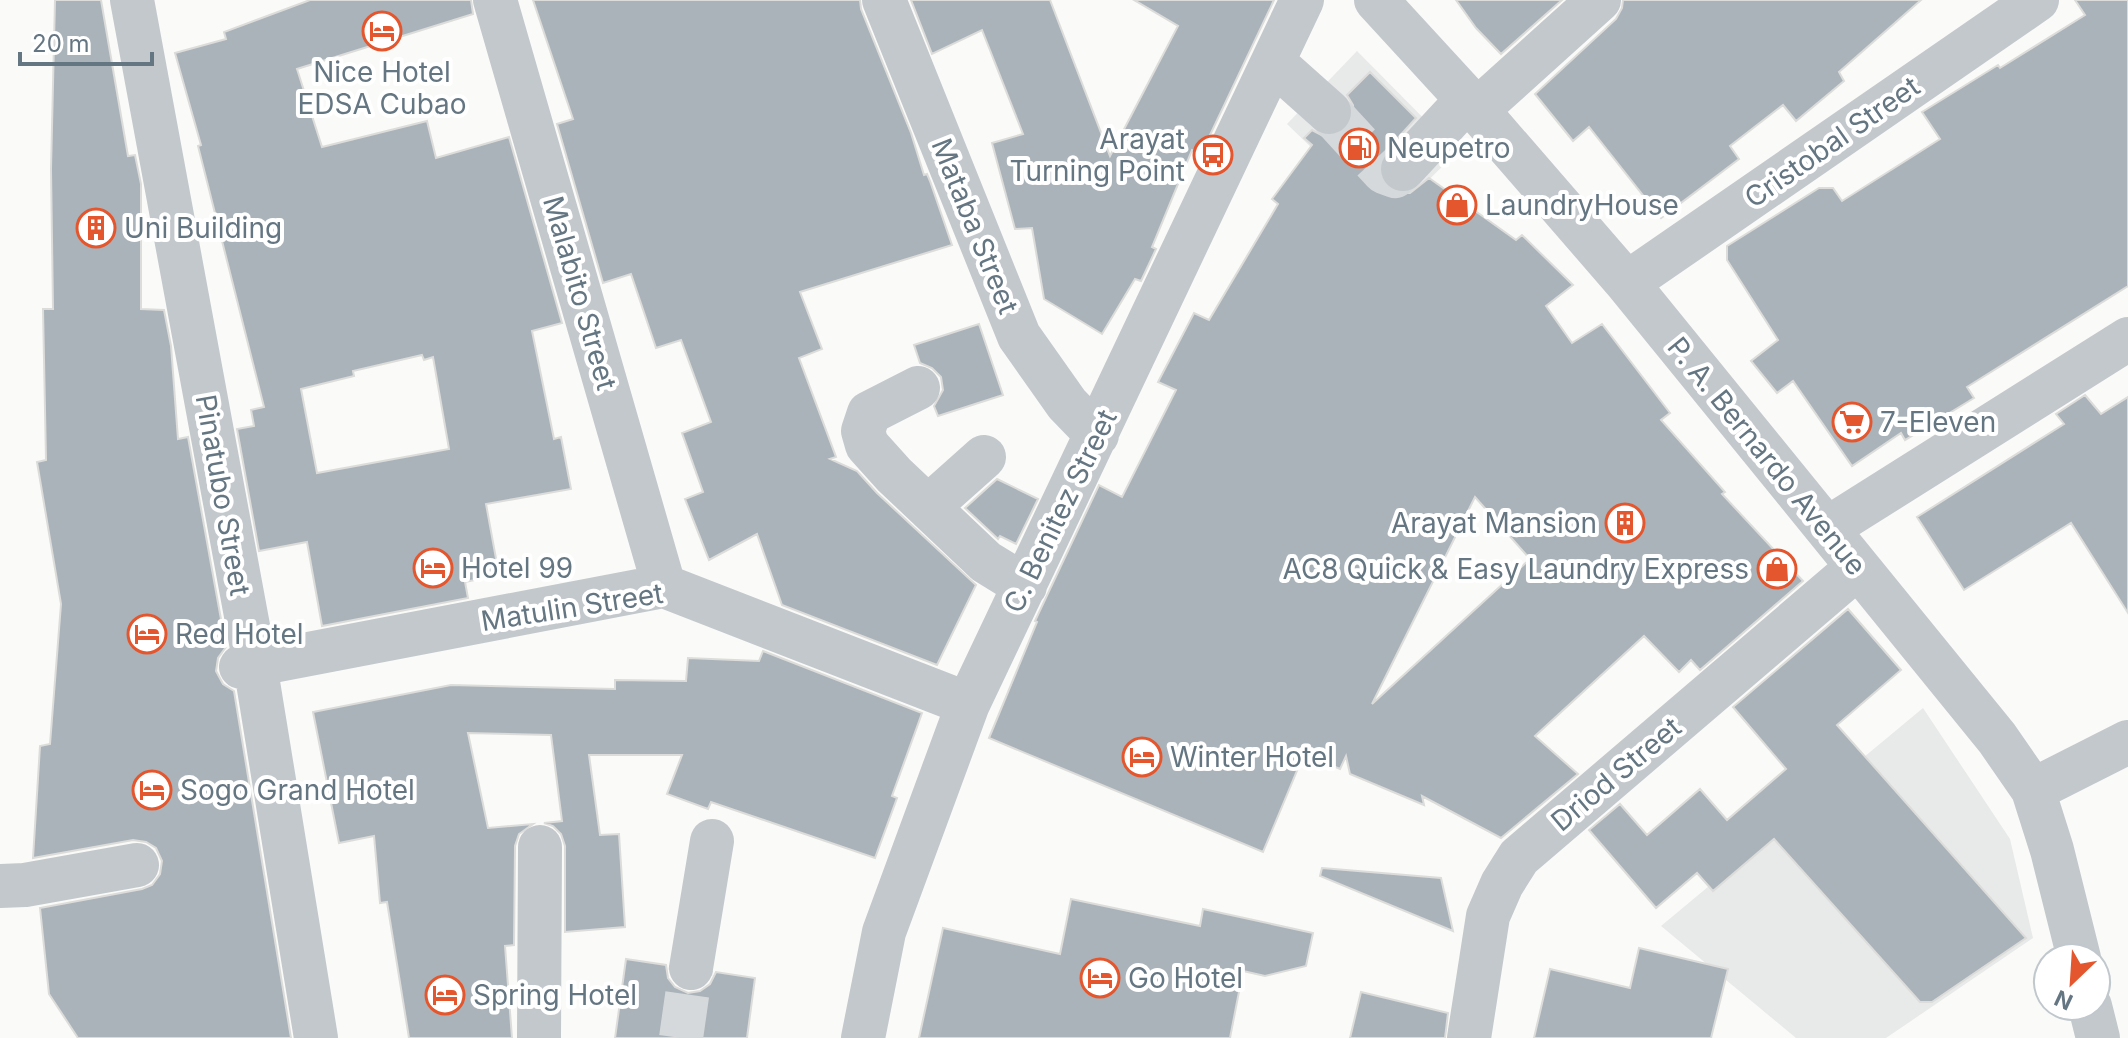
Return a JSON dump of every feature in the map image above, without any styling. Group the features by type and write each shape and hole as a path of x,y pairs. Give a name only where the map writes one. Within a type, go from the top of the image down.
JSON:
{"street":[{"name":"Pinatubo Street","path":"132,0 316,1038"},
{"name":"Malabito Street","path":"495,0 664,586"},
{"name":"Mataba Street","path":"884,0 1019,336 1067,404 1097,435"},
{"name":"C. Benitez Street","path":"863,1038 884,932 968,704 1302,0"},
{"name":"P. A. Bernardo Avenue","path":"1376,0 1627,283 1997,738 2033,790 2075,942"},
{"path":"1403,169 1472,105 1599,0"},
{"name":"Cristobal Street","path":"1627,283 2037,0"},
{"path":"1274,63 1329,112"},
{"path":"1828,528 2128,339"},
{"path":"918,388 869,413 863,431 867,445 894,475 986,562 1025,586"},
{"path":"928,507 984,457"},
{"name":"Driod Street","path":"1469,1038 1488,916 1502,884 1519,857 1857,568"},
{"name":"Matulin Street","path":"248,665 664,586 968,704"},
{"path":"2033,790 2128,742"},
{"path":"691,968 712,841"},
{"path":"539,1038 540,847"},
{"path":"0,886 25,885 137,865"}],"shaded area":[{"name":"Neupetro","path":"1357,51 1457,152 1387,221 1287,124"},
{"path":"1923,708 2010,839 2033,938 1886,1038 1796,1038 1661,926"}],"building":[{"path":"55,0 101,0 128,156 135,155 141,184 141,309 164,310 171,346 178,439 188,437 226,647 218,658 216,671 223,684 234,691 291,1038 78,1038 49,994 40,908 142,889 152,885 160,874 162,861 156,848 133,840 33,858 40,746 50,744 61,604 37,462 46,460 43,309 53,309 51,169"},
{"path":"310,0 471,0 473,14 297,69 322,147 427,121 436,158 509,137 562,323 532,331 554,439 561,437 571,489 486,504 499,575 465,582 468,598 322,626 307,542 259,551 237,429 254,426 251,410 264,407 198,146 201,145 175,53 226,39 224,32","holes":["422,355 424,360 433,357 449,449 317,473 301,389 354,376 353,371"]},
{"path":"533,0 860,0 952,245 800,292 822,349 799,358 836,457 830,459 857,471 976,585 937,665 782,605 757,534 709,560 685,499 703,492 682,433 711,422 681,340 656,348 631,274 603,283 557,124 573,119"},
{"path":"911,0 1050,0 1110,156 1178,26 1134,0 1274,0 1201,154 1192,150 1141,281 1135,279 1102,334 1044,299 1032,228 1015,229 992,143 1023,134 982,30 932,54"},
{"path":"1456,0 1562,0 1501,54 1476,28"},
{"path":"1623,0 1921,0 1839,72 1844,81 1796,121 1783,105 1730,146 1739,159 1661,218 1589,127 1573,141 1535,94 1616,19"},
{"path":"2075,0 2128,0 2128,286 1967,387 1974,398 1905,440 1901,433 1852,466 1793,381 1777,393 1751,361 1778,340 1727,260 1727,246 1819,188 1833,188 1842,201 1940,139 1922,112 2085,15"},
{"path":"1370,72 1416,118 1379,163 1379,176 1386,187 1397,193 1410,193 1429,178 1516,240 1522,235 1573,285 1546,306 1572,343 1602,324 1670,413 1661,420 1725,492 1722,494 1803,581 1700,670 1691,660 1679,672 1644,636 1535,736 1578,774 1501,838 1422,796 1424,805 1350,774 1346,756 1340,769 1304,754 1263,852 989,738 1035,621 1099,485 1122,497 1176,390 1158,382 1194,313 1209,320 1278,204 1272,199 1312,145 1304,138 1312,130 1325,137 1338,135 1347,129 1354,116 1353,105 1347,95","holes":["1475,497 1530,559 1372,704"]},
{"path":"979,324 1003,395 938,416 934,406 943,390 941,377 932,368 920,363 914,345"},
{"path":"2085,395 2101,414 2128,397 2128,613 2071,523 1964,590 1917,517 2064,424 2056,414"},
{"path":"997,479 1038,499 1016,544 1000,536 998,539 965,508"},
{"path":"1848,609 1901,670 1837,725 2026,938 1932,1002 1920,1002 1774,839 1713,891 1697,873 1656,908 1589,830 1620,804 1647,835 1700,789 1727,820 1786,769 1733,707"},
{"path":"763,651 922,713 892,796 897,798 875,858 711,802 708,809 667,794 682,755 589,755 600,835 619,834 625,927 565,932 565,846 561,834 544,823 562,821 551,735 468,733 488,828 533,824 519,834 515,846 514,945 505,946 512,1038 409,1038 387,902 380,903 374,836 339,843 313,712 451,685 615,689 615,680 686,681 688,658 759,661"},
{"path":"1322,868 1441,878 1453,931 1320,876"},
{"path":"1071,899 1200,926 1203,909 1313,933 1306,966 1265,976 1243,971 1230,1038 919,1038 943,928 1060,954"},
{"path":"1639,948 1728,969 1711,1038 1534,1038 1550,969 1630,988"},
{"path":"626,959 666,965 668,978 675,987 688,993 700,991 710,984 716,972 755,978 747,1038 615,1038"},
{"path":"1361,992 1448,1013 1445,1038 1350,1038"}],"tunnel":[{"path":"1329,112 1384,172 1395,176 1403,169"},
{"path":"681,1038 691,968"}],"place":[{"name":"Nice Hotel EDSA Cubao","path":"382,31"},
{"name":"Neupetro","path":"1359,148"},
{"name":"Arayat Turning Point","path":"1213,155"},
{"name":"LaundryHouse","path":"1457,205"},
{"name":"Uni Building","path":"96,228"},
{"name":"7-Eleven","path":"1852,422"},
{"name":"Arayat Mansion","path":"1625,523"},
{"name":"Hotel 99","path":"433,568"},
{"name":"AC8 Quick & Easy Laundry Express","path":"1777,569"},
{"name":"Red Hotel","path":"147,634"},
{"name":"Winter Hotel","path":"1142,757"},
{"name":"Sogo Grand Hotel","path":"152,790"},
{"name":"Go Hotel","path":"1100,978"},
{"name":"Spring Hotel","path":"445,995"}]}
